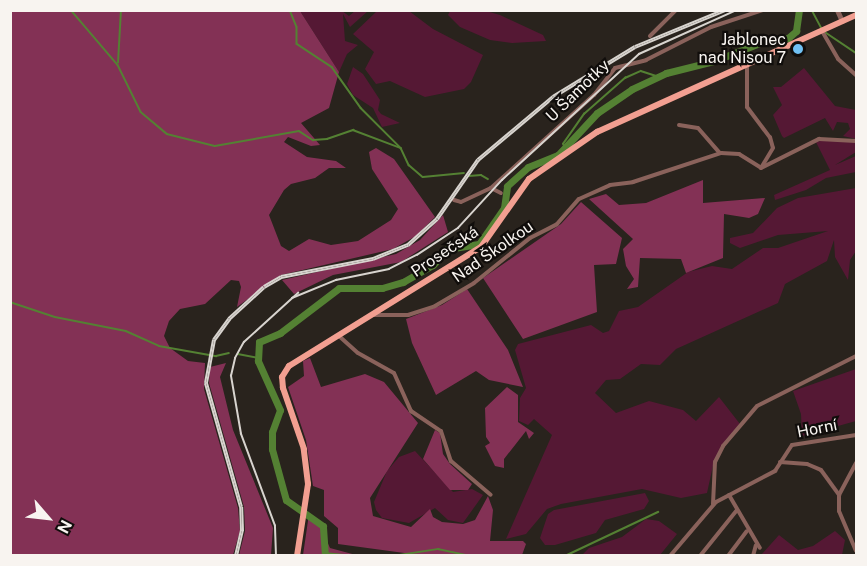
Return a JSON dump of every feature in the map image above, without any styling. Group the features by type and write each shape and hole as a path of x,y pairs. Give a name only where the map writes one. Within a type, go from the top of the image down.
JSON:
{"main road":[{"name":"Prosečská","path":"297,555 306,507 304,449 282,377 289,366 487,243 535,173 559,162 603,129 856,15"}],"street":[{"path":"650,36 676,10"},
{"name":"U Šamotky","path":"454,200 461,202 492,188 594,95 615,68 646,60 711,27 763,10"},
{"path":"837,10 842,21"},
{"path":"822,31 838,59 856,75"},
{"path":"747,64 747,107 770,137 773,148 761,168"},
{"path":"679,125 698,128 721,153 739,154 761,168"},
{"path":"761,168 819,139 856,141"},
{"name":"Nad Školkou","path":"370,315 408,315 435,306 474,283 530,238 557,224 587,194 721,153"},
{"path":"492,188 501,193"},
{"path":"339,335 358,353 394,372 411,411 421,421 441,431 451,460 490,495"},
{"path":"713,505 711,478 715,462 723,446 757,406 856,356"},
{"name":"Horní","path":"670,555 713,505 775,471 792,446 802,442 856,435"},
{"path":"780,462 814,465 839,495"},
{"path":"856,463 839,495 839,511 856,551"},
{"path":"729,495 760,548"},
{"path":"700,555 737,510"},
{"path":"728,555 748,530"},
{"path":"753,555 755,542"}],"shaded area":[{"path":"10,11 300,11 339,72 329,108 301,123 320,145 311,146 288,137 284,142 307,157 336,161 346,168 329,168 315,178 291,184 284,190 269,215 281,246 289,251 309,239 331,245 358,241 391,220 398,209 372,169 369,152 376,148 394,159 435,217 416,236 393,249 281,275 237,307 241,287 239,281 231,280 205,304 180,309 169,321 164,336 170,348 188,361 205,363 204,389 238,508 240,531 233,555 11,555"},
{"path":"300,11 342,11 349,16 355,11 368,11 350,27 343,14 345,41 358,45 347,54 339,72"},
{"path":"377,11 409,11 433,29 483,55 471,82 464,89 425,97 390,81 376,84 365,69 374,52 353,34"},
{"path":"450,11 486,11 500,15 543,35 546,41 512,43 490,40 460,27 448,15"},
{"path":"353,67 363,74 380,100 378,110 381,114 400,123 382,127 373,108 353,95 347,84"},
{"path":"804,68 835,106 856,110 856,139 843,136 850,129 848,123 837,122 833,131 825,118 784,138 782,136 773,115 782,105 773,87 781,87"},
{"path":"824,140 856,142 856,152 835,165 856,156 856,172 826,178 806,190 775,200 774,195 830,170 816,142"},
{"path":"703,180 703,203 765,198 758,214 749,218 724,214 723,258 686,273 681,259 640,258 638,287 627,289 634,279 626,266 623,249 633,239 589,199 606,194 619,205 646,203"},
{"path":"856,188 856,251 850,260 848,280 835,257 834,240 827,261 785,284 778,303 676,349 660,365 641,364 620,379 606,380 595,393 616,413 649,401 683,410 696,421 719,397 740,424 714,461 707,493 681,498 642,489 561,504 547,509 526,534 506,539 552,435 534,419 528,425 519,421 520,398 526,388 515,350 518,344 591,325 603,333 609,331 619,311 638,307 688,272 712,266 732,269 763,248 778,248 828,231 778,235 740,248 730,243 730,238 753,233 777,208 798,198"},
{"path":"581,202 622,238 616,264 594,265 597,312 523,339 483,278 561,224"},
{"path":"443,215 448,232 401,262 333,275 294,294 282,280 396,254 420,240"},
{"path":"467,289 508,350 523,387 489,380 476,371 436,395 412,343 406,319 442,305"},
{"path":"310,358 321,387 365,374 384,382 418,423 370,498 373,516 411,527 430,509 433,517 442,522 463,524 475,520 488,496 493,510 490,541 523,541 526,544 522,555 419,555 338,544 338,528 324,516 324,490 313,486 306,440 288,387 304,376 303,361"},
{"path":"226,363 220,377 233,430 273,528 271,555 239,555 245,531 244,507 209,383 210,367"},
{"path":"856,369 856,421 802,436 801,414 793,391"},
{"path":"507,387 518,395 518,422 534,433 529,439 526,431 504,459 504,468 495,466 485,446 490,443 486,437 485,408"},
{"path":"435,430 440,433 443,454 450,464 472,484 468,490 450,490 423,459"},
{"path":"415,451 453,492 472,489 483,495 463,523 448,520 435,508 409,523 382,518 376,510 374,502 387,471 399,457"},
{"path":"645,493 649,501 644,509 605,520 596,533 555,545 545,545 540,538 548,514 554,510"},
{"path":"309,514 320,526 330,548 356,555 303,555"},
{"path":"646,519 659,521 677,534 660,555 582,555 589,548 622,537"},
{"path":"835,531 845,540 842,555 761,555 779,535 798,550 813,546"}],"waterway":[{"path":"71,10 118,65 141,112 167,134 215,146 299,131 313,140 327,139 353,130 401,148 409,165 423,177 464,173"},
{"path":"118,63 121,10"},
{"path":"290,10 297,27 297,44 332,67 361,108 401,148"},
{"path":"325,556 323,526 286,500 272,449 272,432 280,410 258,361 259,342 280,333 339,288 382,288 403,282 433,265 447,249 479,244 504,208 507,186 528,167 558,155 597,113 632,89 666,73 714,61 767,40 788,38 796,31 799,10"},
{"path":"812,10 822,29"},
{"path":"825,32 856,53"},
{"path":"565,148 563,144 584,114 625,78 641,71 659,77"},
{"path":"469,176 481,175 488,179"},
{"path":"10,302 55,317 126,331 159,346 216,356 229,353"},
{"path":"238,354 258,358"},
{"path":"565,556 658,512"},
{"path":"393,556 438,549 472,556"},
{"path":"325,553 355,556"}],"tram line":[{"path":"292,298 336,280 389,269 417,255 458,228 502,180 639,54 737,10"},
{"path":"276,556 275,526 241,434 231,376 235,358 244,342 298,293"}],"railway":[{"path":"236,556 242,531 241,507 206,383 214,340 229,319 264,287 281,277 373,259 408,245 437,219 478,160 553,97 635,47 725,10"}],"place":[{"name":"Jablonec nad Nisou 7","path":"798,49"}]}
